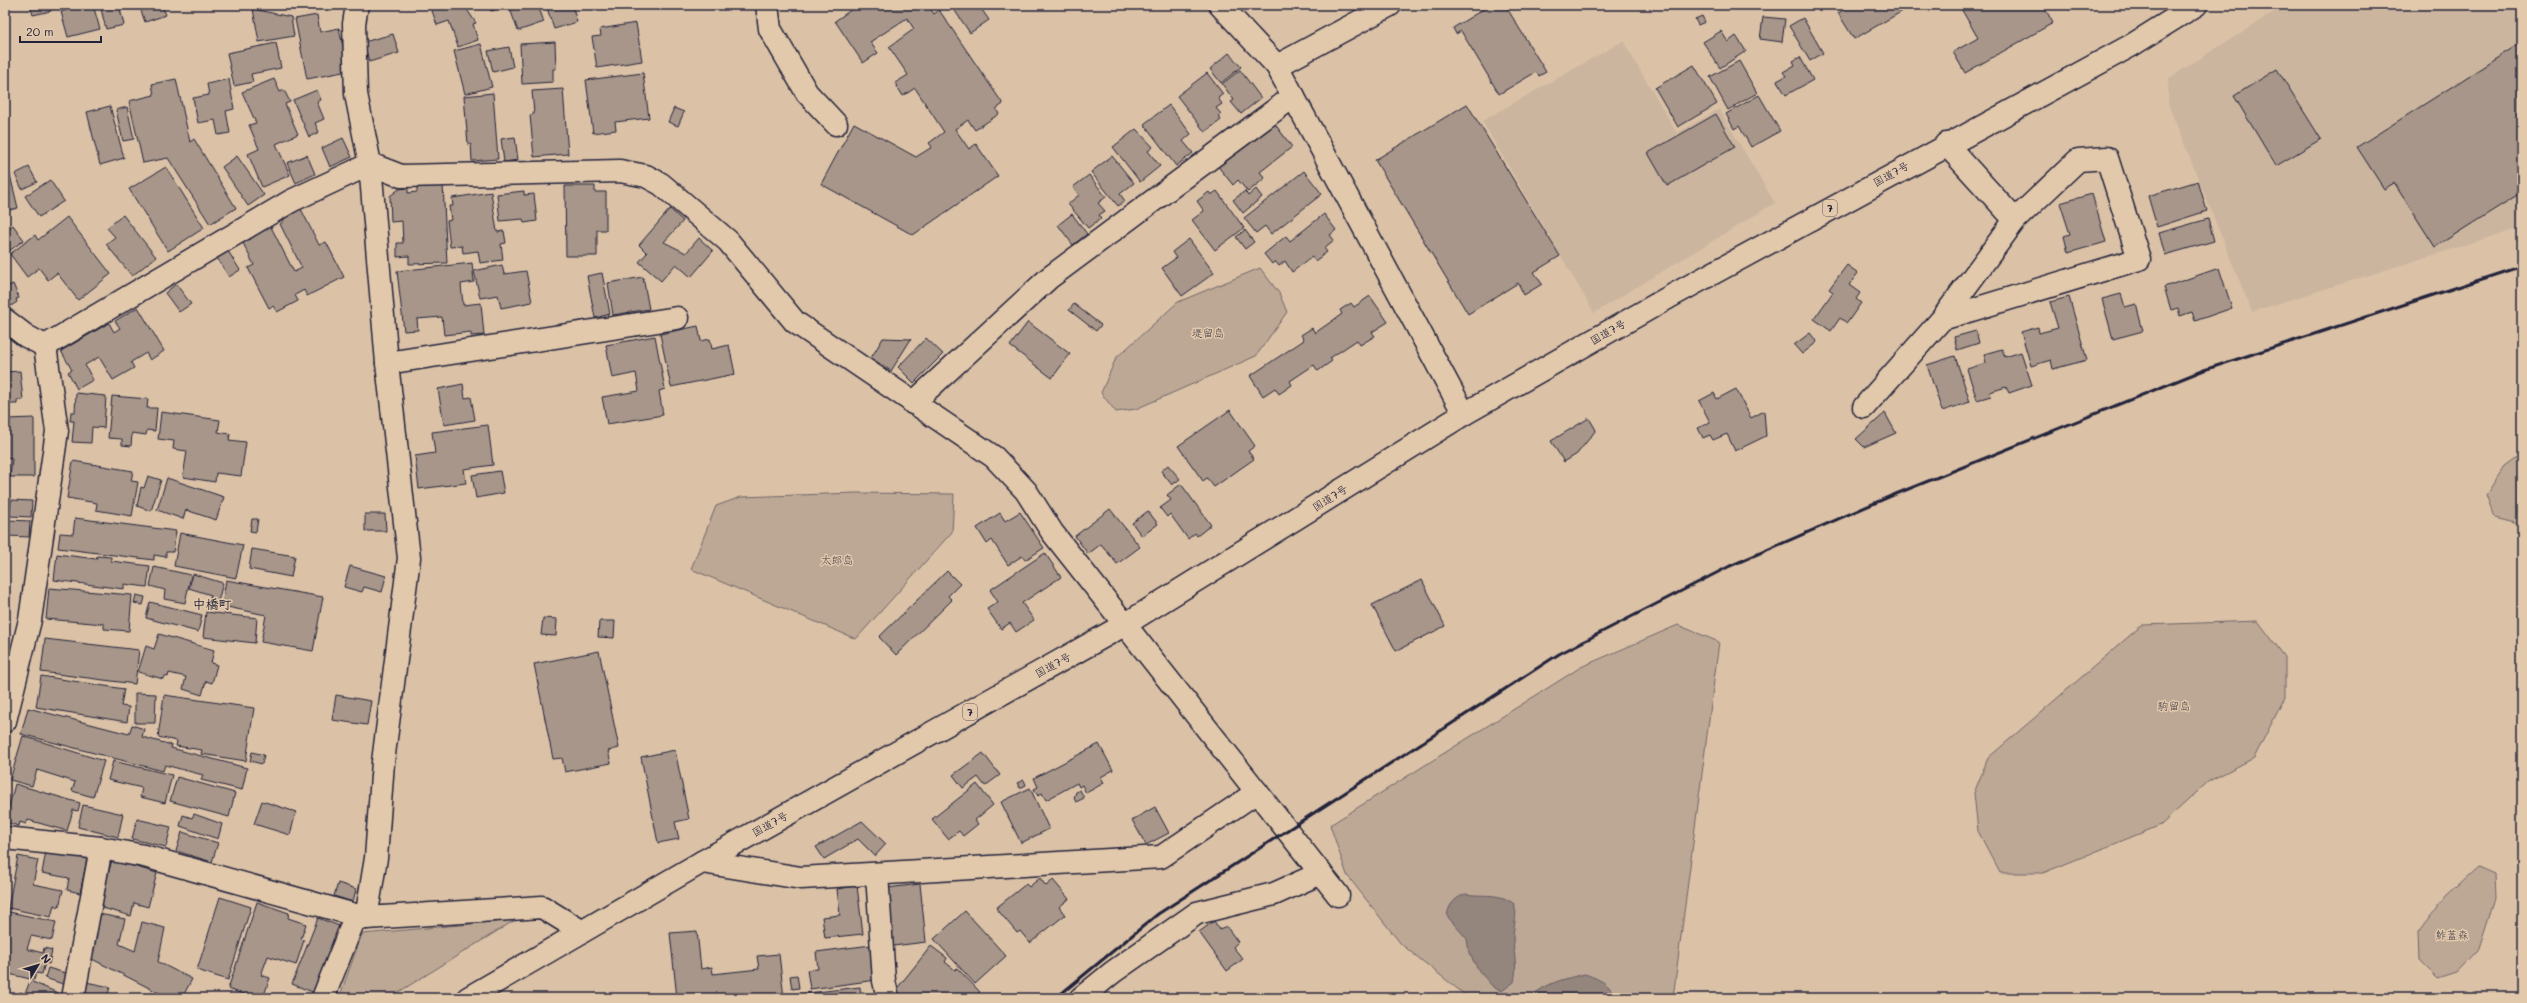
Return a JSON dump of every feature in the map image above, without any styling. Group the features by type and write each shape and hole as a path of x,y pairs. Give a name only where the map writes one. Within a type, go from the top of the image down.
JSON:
{"main road":[{"path":"323,998 361,917 376,858 383,762 410,558 387,363 370,164 356,94 354,24 357,5"},
{"path":"767,5 770,29 807,93 836,124"},
{"path":"1220,5 1277,66 1464,414"},
{"path":"1277,66 1390,5"},
{"name":"国道7号","path":"468,998 702,862 1124,625 1464,414 1673,295 1946,144 2132,45 2196,5"},
{"path":"914,403 1049,278 1294,96"},
{"path":"1946,144 2015,220"},
{"path":"1864,407 1942,319 2015,220 2078,160 2107,158 2139,259 1942,319"},
{"path":"45,346 291,201 370,164 401,176 620,171 646,176 662,184 728,241 795,322 994,457 1026,490 1052,532 1338,895"},
{"path":"387,363 677,318"},
{"path":"5,320 26,336 45,346"},
{"path":"5,721 30,620 57,431 45,346"},
{"path":"702,862 801,878 1161,857 1257,792"},
{"path":"5,838 101,848 151,858 361,917 542,907 582,931"},
{"path":"73,998 101,848"},
{"path":"1082,998 1113,972 1197,913 1274,894 1321,873"},
{"path":"876,874 884,981 888,998"}],"shaded area":[{"path":"2285,5 2522,5 2522,227 2252,312 2168,104 2169,78"},
{"path":"1623,41 1677,133 1719,109 1775,203 1594,313 1482,121"},
{"path":"1465,894 1497,896 1509,900 1514,904 1516,912 1513,935 1515,976 1514,982 1502,991 1494,988 1479,971 1469,953 1467,939 1447,916 1449,908 1453,902"},
{"path":"1585,974 1607,985 1611,989 1614,998 1529,998 1548,985"}],"green space":[{"name":"堤留島","path":"1260,268 1279,293 1287,312 1256,356 1136,409 1116,412 1101,393 1116,358 1178,302"},
{"path":"2522,454 2522,525 2495,518 2486,495 2504,467"},
{"name":"太郎島","path":"856,493 954,494 952,532 856,639 691,569 716,506 741,497"},
{"name":"駒留島","path":"2258,621 2285,657 2285,697 2254,758 2209,781 2161,825 2043,873 2000,873 1978,831 1974,793 1988,758 2142,625"},
{"path":"1678,625 1719,642 1673,998 1469,998 1401,944 1347,875 1330,825 1581,667"},
{"name":"鮓蓋森","path":"2478,866 2494,873 2495,898 2478,951 2457,973 2438,979 2419,960 2418,932 2446,895"},
{"path":"515,920 389,998 339,998 362,934"}],"building":[{"path":"30,5 50,5 51,11 33,15"},
{"path":"65,5 93,5 100,29 68,37 61,12 67,10"},
{"path":"100,5 119,5 124,25 106,29"},
{"path":"139,5 162,5 166,15 145,22"},
{"path":"430,5 464,5 476,23 473,24 478,40 458,47 449,21 437,25"},
{"path":"489,5 538,5 544,22 518,31 509,6 491,11"},
{"path":"546,5 572,5 577,22 554,29"},
{"path":"858,5 932,5 929,7 934,14 939,10 1003,104 996,109 999,114 975,130 968,120 955,129 969,149 976,144 998,176 913,235 821,184 854,123 916,157 932,147 929,143 944,132 915,88 903,96 895,83 908,75 889,47 914,29 907,18 870,42 878,53 863,63 835,21"},
{"path":"951,5 990,5 982,10 989,20 970,33"},
{"path":"1490,5 1505,5 1546,72 1539,76 1536,72 1499,94 1461,31 1456,34 1453,28"},
{"path":"1852,5 1913,5 1854,39 1838,13"},
{"path":"1959,5 2043,5 2053,23 1965,73 1953,52 1978,38"},
{"path":"253,9 291,17 294,36 259,42"},
{"path":"317,15 320,32 339,28 348,71 307,79 295,19"},
{"path":"1702,16 1705,22 1698,25 1695,19"},
{"path":"1763,17 1785,19 1782,42 1760,39"},
{"path":"1803,18 1823,53 1810,61 1789,26"},
{"path":"636,23 642,61 597,68 592,37 601,36 600,29"},
{"path":"1721,31 1728,42 1736,36 1746,51 1720,68 1703,42"},
{"path":"393,34 399,53 369,62 364,42"},
{"path":"555,42 556,69 553,69 553,82 522,84 520,44"},
{"path":"276,43 281,68 251,74 253,82 234,86 227,53"},
{"path":"481,44 492,87 465,94 454,51"},
{"path":"2519,44 2522,48 2522,192 2435,247 2394,183 2384,189 2357,147"},
{"path":"509,47 513,67 493,72 488,51"},
{"path":"1229,53 1241,67 1221,83 1210,69"},
{"path":"1800,57 1813,80 1786,95 1777,81 1786,76 1783,72 1795,65 1793,61"},
{"path":"1739,61 1757,93 1728,110 1710,77"},
{"path":"1694,65 1717,104 1678,127 1655,88"},
{"path":"2277,69 2321,139 2276,166 2234,96"},
{"path":"1240,70 1261,98 1241,114 1231,102 1234,100 1222,84"},
{"path":"643,73 649,118 615,122 616,130 593,133 586,80"},
{"path":"1207,73 1223,94 1218,98 1222,104 1216,108 1221,114 1218,116 1221,120 1205,132 1177,96"},
{"path":"176,79 190,142 194,139 236,208 210,224 168,158 143,163 129,101 154,95 152,84"},
{"path":"229,79 234,109 226,111 230,133 218,135 215,120 198,123 193,98 209,95 207,84"},
{"path":"274,79 280,92 284,90 290,102 285,104 298,134 276,144 290,175 262,187 248,154 259,149 249,125 256,123 242,92"},
{"path":"563,89 568,154 534,157 530,115 534,114 532,91"},
{"path":"317,90 321,100 317,102 324,119 315,123 319,132 309,137 293,100"},
{"path":"493,93 498,159 472,161 471,144 468,144 464,96"},
{"path":"1759,95 1780,131 1751,147 1739,126 1734,129 1726,114"},
{"path":"1467,104 1560,256 1534,272 1542,284 1524,295 1518,283 1468,314 1375,160"},
{"path":"1169,105 1191,134 1183,141 1193,153 1176,166 1144,124"},
{"path":"110,106 124,158 100,165 87,112"},
{"path":"127,107 134,139 123,141 116,110"},
{"path":"674,108 684,112 678,126 668,122"},
{"path":"1716,114 1735,147 1667,186 1648,153"},
{"path":"1272,120 1292,147 1260,172 1265,178 1248,192 1238,180 1233,185 1216,164"},
{"path":"1136,129 1153,147 1148,151 1160,166 1140,182 1113,147"},
{"path":"515,137 518,160 504,162 501,139"},
{"path":"343,138 352,157 330,167 322,148"},
{"path":"307,155 315,174 296,183 287,163"},
{"path":"237,156 264,195 248,206 222,167"},
{"path":"1112,156 1134,183 1120,194 1125,201 1118,206 1091,172"},
{"path":"29,167 37,182 22,189 15,174"},
{"path":"166,167 204,228 168,251 129,189"},
{"path":"9,171 18,208 5,211 5,172"},
{"path":"1304,171 1322,194 1271,234 1265,226 1256,233 1244,218"},
{"path":"1089,175 1106,197 1098,203 1105,211 1099,215 1101,218 1088,228 1068,204 1079,195 1073,187"},
{"path":"50,180 64,201 39,217 25,196"},
{"path":"2198,181 2207,211 2157,227 2148,196"},
{"path":"443,184 447,263 409,264 409,256 397,257 397,243 403,243 402,221 391,222 390,196 399,189 408,188 408,193 417,192 417,185"},
{"path":"565,186 595,186 595,192 606,192 606,230 597,230 597,256 566,256"},
{"path":"1256,189 1262,197 1243,213 1233,200 1245,191 1248,196"},
{"path":"524,191 524,195 534,194 537,221 524,223 523,219 500,221 497,194"},
{"path":"1217,191 1244,228 1215,250 1192,220 1204,211 1197,201 1209,192 1211,195"},
{"path":"491,192 497,232 504,231 506,243 501,244 503,260 480,263 478,251 463,253 462,246 450,247 447,221 451,220 449,206 453,206 452,198"},
{"path":"2092,194 2106,242 2068,253 2064,236 2070,234 2060,203"},
{"path":"300,207 319,245 326,242 344,277 307,296 304,290 295,295 298,301 277,312 273,306 269,308 248,268 254,265 242,241 271,227 294,272 302,268 280,224 284,221 282,216"},
{"path":"670,209 683,221 664,242 686,253 699,238 713,251 691,277 676,264 661,281 639,262 647,253 639,245"},
{"path":"1072,214 1087,234 1073,245 1058,225"},
{"path":"1324,214 1336,230 1330,235 1334,240 1324,248 1327,252 1315,261 1312,257 1292,272 1285,261 1279,266 1275,261 1272,264 1264,254 1286,236 1290,241"},
{"path":"123,215 156,257 132,276 106,244 115,237 107,228"},
{"path":"67,217 111,274 78,300 57,273 48,280 39,268 27,277 10,254 35,235 38,240"},
{"path":"2208,219 2214,241 2165,255 2159,233"},
{"path":"13,225 24,240 5,254 5,231"},
{"path":"1245,230 1254,242 1245,249 1236,237"},
{"path":"1189,239 1214,273 1182,296 1162,268 1176,258 1172,252"},
{"path":"228,251 240,270 229,277 217,258"},
{"path":"472,263 474,282 461,284 463,305 481,303 484,335 471,336 471,332 444,335 442,317 417,319 418,330 404,331 397,271"},
{"path":"502,265 504,274 526,271 532,302 501,308 498,295 480,298 474,271"},
{"path":"1847,265 1858,273 1849,285 1860,293 1856,299 1861,303 1847,323 1840,318 1831,331 1814,319 1833,292 1829,289"},
{"path":"2219,268 2232,308 2195,321 2192,312 2180,316 2178,308 2171,310 2164,287"},
{"path":"602,273 610,314 595,318 587,276"},
{"path":"643,277 649,309 613,315 608,283"},
{"path":"13,284 19,298 16,299 17,302 11,306 8,302 5,303 5,287"},
{"path":"176,284 191,304 179,312 165,293"},
{"path":"2121,294 2125,307 2136,304 2143,331 2113,339 2102,299"},
{"path":"1370,296 1388,322 1372,332 1375,336 1360,345 1357,340 1330,358 1332,361 1318,371 1314,365 1290,381 1292,385 1279,394 1275,388 1263,396 1250,376 1304,340 1301,335 1312,328 1315,333 1342,314 1340,310 1351,303 1354,307"},
{"path":"2069,297 2087,360 2053,369 2051,360 2031,366 2021,332 2038,327 2039,333 2058,328 2050,302"},
{"path":"1074,304 1101,325 1096,331 1069,310"},
{"path":"138,307 164,351 150,360 146,353 131,362 134,368 113,380 99,357 85,365 93,380 77,389 68,372 72,370 61,351 109,323 114,332 120,328 115,321"},
{"path":"1028,322 1070,354 1052,378 1010,346"},
{"path":"698,326 701,341 710,339 712,349 729,345 735,374 671,387 660,334"},
{"path":"1976,331 1979,343 1957,350 1954,337"},
{"path":"1810,333 1817,342 1802,354 1794,345"},
{"path":"655,336 665,389 659,391 663,415 607,424 602,397 639,391 636,373 612,378 606,345"},
{"path":"883,338 911,339 891,371 871,358"},
{"path":"926,338 943,354 914,383 898,367"},
{"path":"2002,349 2005,357 2021,352 2032,385 2009,393 2006,387 1990,392 1991,396 1977,400 1967,369 1986,363 1984,354"},
{"path":"1955,356 1970,402 1942,411 1927,365"},
{"path":"20,371 23,400 17,400 17,404 5,404 5,372"},
{"path":"463,384 465,398 471,397 475,420 444,425 438,389"},
{"path":"1736,389 1751,418 1764,411 1766,436 1735,451 1727,434 1713,440 1710,435 1703,438 1698,428 1710,422 1699,401 1714,393 1717,399"},
{"path":"76,393 106,396 104,428 92,427 91,443 72,442 74,421 70,421 71,412 75,412"},
{"path":"112,396 148,399 147,408 157,408 155,431 147,430 146,435 132,433 131,446 122,445 122,439 108,438"},
{"path":"1230,410 1255,446 1248,451 1254,459 1214,487 1207,478 1203,481 1178,446"},
{"path":"161,412 220,420 218,432 230,434 229,440 246,442 241,476 216,473 215,482 183,477 187,451 173,449 174,441 158,439"},
{"path":"1885,413 1896,433 1864,447 1856,439"},
{"path":"5,416 7,419 34,418 34,477 10,477 12,459 5,458"},
{"path":"1589,418 1596,430 1577,454 1564,462 1551,441"},
{"path":"488,425 493,465 464,469 466,483 419,489 415,456 435,453 432,432"},
{"path":"73,461 133,471 131,481 138,482 132,516 96,510 97,503 67,498"},
{"path":"1168,465 1180,479 1172,485 1161,471"},
{"path":"500,471 504,493 476,498 472,475"},
{"path":"148,476 161,480 151,511 137,506 141,487 144,488"},
{"path":"167,478 224,497 216,520 186,510 183,519 157,510"},
{"path":"1181,484 1211,525 1197,536 1195,533 1188,539 1170,514 1167,517 1160,508 1171,500 1167,495"},
{"path":"11,500 32,501 31,517 10,516"},
{"path":"1110,509 1140,547 1117,564 1101,544 1088,554 1075,536"},
{"path":"1148,511 1158,524 1142,536 1132,523"},
{"path":"1020,512 1044,548 1025,560 1022,556 1008,565 992,540 987,544 977,528 1000,513 1005,521"},
{"path":"365,514 385,514 386,531 365,531"},
{"path":"75,518 176,531 173,552 166,552 166,557 154,555 154,560 58,548 60,533 73,534"},
{"path":"252,519 258,519 256,532 250,531"},
{"path":"8,520 30,521 29,537 7,536"},
{"path":"180,533 243,545 236,578 174,566"},
{"path":"5,542 10,542 10,551 5,551"},
{"path":"252,549 295,556 291,577 249,569"},
{"path":"1045,553 1061,577 1022,603 1034,620 1016,632 1010,623 1001,629 987,609 998,602 990,590"},
{"path":"57,554 96,559 97,556 111,557 111,561 150,566 147,587 124,584 124,589 54,580"},
{"path":"350,566 386,576 382,592 364,587 362,592 344,587"},
{"path":"154,567 191,575 185,603 164,599 165,590 150,586"},
{"path":"947,571 960,584 948,596 952,600 896,655 879,637"},
{"path":"193,574 223,583 217,605 209,602 211,595 189,588"},
{"path":"226,580 323,597 313,651 261,642 266,615 222,606"},
{"path":"1422,580 1445,626 1396,651 1372,605"},
{"path":"49,588 132,595 129,631 104,629 104,624 46,619"},
{"path":"136,595 145,597 143,605 134,603"},
{"path":"150,602 202,615 198,632 146,618"},
{"path":"206,612 257,618 255,643 203,637"},
{"path":"543,618 557,619 556,636 541,635"},
{"path":"599,621 615,621 614,638 598,637"},
{"path":"159,634 214,650 211,663 217,665 212,683 206,681 202,695 183,689 186,677 169,673 168,677 165,676 163,679 138,672 146,646 154,649"},
{"path":"45,639 139,650 135,684 41,672"},
{"path":"599,651 619,748 608,751 611,763 565,772 562,758 553,759 534,664"},
{"path":"41,676 124,689 121,706 129,707 127,722 36,707"},
{"path":"135,693 156,694 155,723 135,723"},
{"path":"164,695 254,708 246,761 201,754 202,750 176,746 177,741 158,737"},
{"path":"336,695 371,701 367,725 332,720"},
{"path":"28,708 129,734 132,725 144,729 142,737 172,745 171,748 247,768 242,790 201,780 203,775 165,765 163,771 21,734"},
{"path":"23,736 104,761 93,797 72,791 75,782 37,770 32,786 10,780"},
{"path":"1099,744 1113,770 1101,777 1104,783 1086,793 1082,785 1079,787 1077,783 1046,800 1042,793 1038,796 1034,789 1038,787 1034,778"},
{"path":"675,750 689,819 675,822 679,839 658,843 641,757"},
{"path":"252,752 264,755 262,764 250,761"},
{"path":"983,753 1000,775 985,786 978,777 963,788 953,775"},
{"path":"113,761 172,775 165,803 140,797 142,788 108,780"},
{"path":"177,777 235,793 229,817 170,801"},
{"path":"1024,780 1026,785 1020,788 1017,783"},
{"path":"15,784 80,803 78,811 73,810 67,831 28,820 26,824 20,822 19,826 5,822"},
{"path":"977,784 993,805 975,820 978,824 963,836 959,831 948,839 932,819"},
{"path":"1030,788 1049,829 1021,843 1001,802"},
{"path":"1080,790 1084,798 1076,802 1074,798 1076,792"},
{"path":"262,801 296,812 290,835 254,824"},
{"path":"83,805 123,814 118,837 78,827"},
{"path":"1155,807 1169,833 1146,845 1132,820"},
{"path":"194,814 222,824 218,839 180,826 183,815 192,818"},
{"path":"137,819 171,827 166,847 132,839"},
{"path":"862,821 886,844 875,856 858,839 824,859 816,847"},
{"path":"182,832 218,843 212,862 176,851"},
{"path":"46,851 87,859 80,893 67,890 69,878 42,873"},
{"path":"18,856 38,860 33,884 63,890 59,907 54,905 51,917 8,908"},
{"path":"112,860 157,873 148,907 134,903 131,916 99,907"},
{"path":"1040,878 1046,886 1053,880 1069,899 1059,907 1065,915 1030,943 1020,931 1017,933 996,908 1026,884 1029,887"},
{"path":"338,883 356,889 353,902 334,896"},
{"path":"920,884 926,942 893,946 887,888"},
{"path":"857,886 863,934 825,938 822,917 840,915 837,889"},
{"path":"220,897 251,907 228,980 197,970"},
{"path":"257,902 289,913 288,918 306,924 301,939 304,940 296,965 268,956 261,975 270,978 263,998 255,998 228,989"},
{"path":"5,911 56,922 52,940 31,936 27,949 43,953 44,948 52,950 49,964 45,963 42,974 36,973 34,980 5,973"},
{"path":"965,911 1006,956 975,984 934,939"},
{"path":"99,914 125,919 119,944 135,951 142,922 165,928 158,962 192,979 182,998 169,998 90,958"},
{"path":"318,918 342,927 315,993 292,984"},
{"path":"1214,921 1220,930 1226,926 1238,942 1233,947 1243,959 1227,971 1199,932"},
{"path":"697,931 701,969 712,967 713,974 759,969 757,956 779,954 784,998 677,998 670,933"},
{"path":"871,945 876,980 810,989 807,970 818,969 816,952"},
{"path":"931,946 947,958 945,962 955,970 957,968 980,992 973,998 907,998 895,991"},
{"path":"48,968 69,974 66,985 45,978"},
{"path":"797,975 799,988 792,989 790,976"},
{"path":"30,981 65,996 65,998 17,998 20,992 25,994"},
{"path":"86,982 110,987 107,998 83,998"},
{"path":"860,987 861,998 791,998 790,995"}],"railway":[{"path":"1056,998 1158,914 1559,654 1730,566 1891,496 2204,370 2522,266"}],"district":[{"name":"中橋町","path":"212,604"}]}
